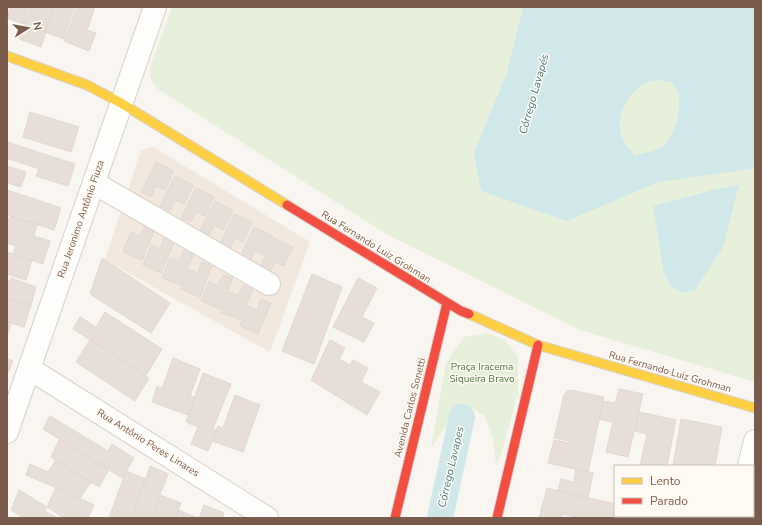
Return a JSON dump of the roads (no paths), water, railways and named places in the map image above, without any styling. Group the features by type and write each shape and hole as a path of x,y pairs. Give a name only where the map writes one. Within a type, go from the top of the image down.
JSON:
{"main road":[{"name":"Rua Fernando Luiz Grohman","path":"7,56 87,85 121,103 461,311 538,345 755,408"},
{"name":"Avenida Carlos Sonetti","path":"395,518 447,303"},
{"path":"497,518 538,345"}],"street":[{"name":"Rua Jeronimo Antônio Fiuza","path":"7,432 155,7"},
{"path":"94,183 269,284"},
{"name":"Rua Antônio Peres Linares","path":"30,369 267,518"},
{"path":"749,465 755,440"}],"water":[{"name":"Córrego Lavapés","path":"523,7 755,7 755,164 751,169 658,182 567,221 481,191 474,153 507,73","holes":["660,80 671,82 678,92 679,98 677,120 672,135 668,141 658,149 635,155 621,135 620,117 623,108 633,93 648,82"]},
{"path":"739,185 723,247 695,290 683,292 673,288 664,274 653,206 713,190"}],"waterway":[{"name":"Córrego Lavapes","path":"440,518 462,417"}],"park label":[{"name":"Praça Iracema Siqueira Bravo","path":"482,372"}]}
